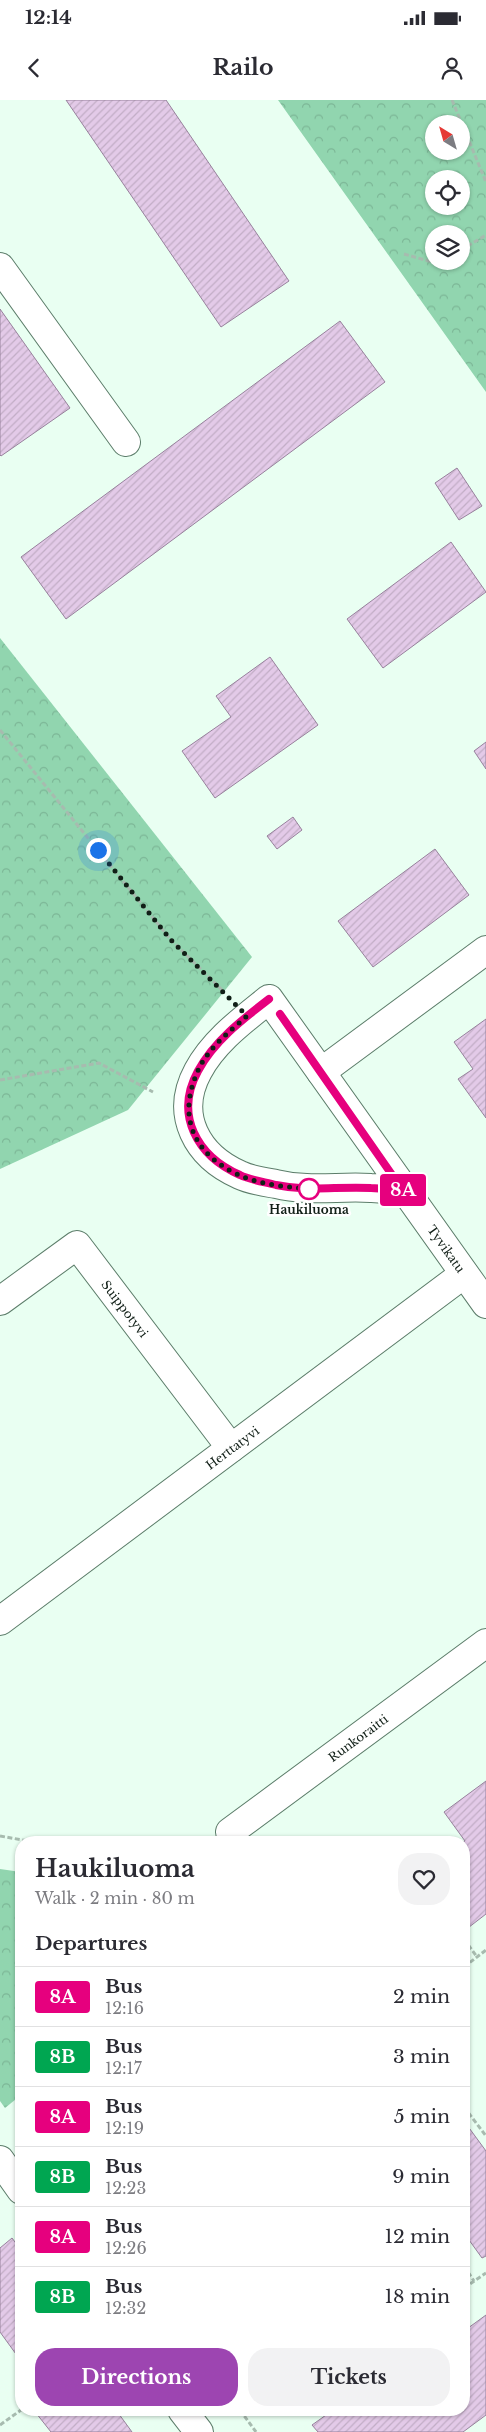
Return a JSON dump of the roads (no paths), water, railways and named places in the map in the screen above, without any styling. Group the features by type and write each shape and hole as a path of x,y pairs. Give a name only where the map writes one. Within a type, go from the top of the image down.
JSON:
{"street":[{"path":"0,267 126,442"},
{"path":"321,1072 486,950"},
{"name":"Tyvikatu","path":"404,1192 371,1188 318,1190 278,1185 241,1176 220,1164 206,1153 195,1138 188,1113 190,1094 197,1072 210,1053 247,1016 269,999 404,1192 486,1304"},
{"name":"Suippotyvi","path":"0,1301 77,1245 231,1448"},
{"name":"Herttatyvi","path":"0,1622 464,1274"},
{"name":"Runkoraitti","path":"230,1832 486,1643"},
{"path":"0,2160 15,2181"},
{"path":"187,2416 199,2432"}],"place":[{"name":"Haukiluoma","path":"309,1189"}]}
